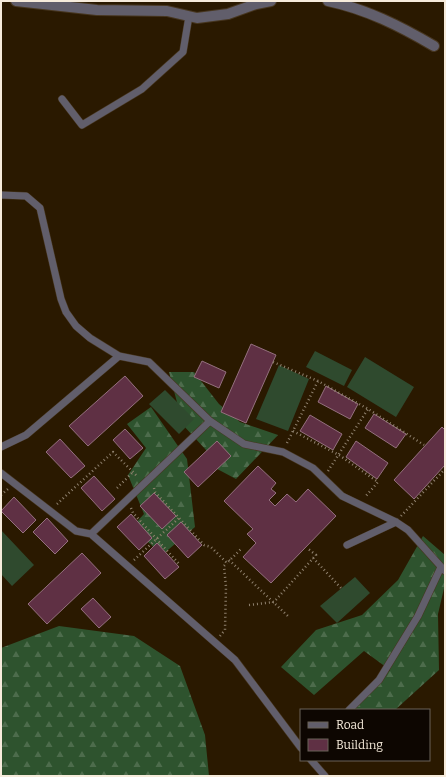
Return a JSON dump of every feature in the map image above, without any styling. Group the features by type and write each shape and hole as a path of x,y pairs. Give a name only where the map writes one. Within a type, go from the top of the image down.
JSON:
{"street":[{"path":"16,1 97,10 167,11 197,18 228,14 256,4 271,1"},
{"path":"328,1 351,6 388,21 434,46"}],"lane":[{"path":"62,99 82,125 142,89 183,52 189,16"},
{"path":"1,195 26,196 40,208 61,299 66,312 76,326 90,338 119,356 150,362 210,421 244,444 283,452 313,468 342,496 396,522 408,530 443,569 418,616 378,680 350,709"},
{"path":"1,447 26,435 119,356"},
{"path":"91,534 210,421"},
{"path":"1,473 76,531 91,534 235,660 300,747"},
{"path":"347,545 396,522"},
{"path":"312,761 325,776"}],"path":[{"path":"273,362 318,381 368,409 424,445"},
{"path":"288,441 318,381"},
{"path":"324,478 368,409"},
{"path":"293,431 339,455 378,482 358,504"},
{"path":"49,510 113,452 133,472 147,481 155,492 204,544 211,547 227,563"},
{"path":"396,522 445,469"},
{"path":"116,488 133,472"},
{"path":"125,502 133,513 180,565"},
{"path":"127,566 179,518"},
{"path":"214,642 225,630 226,587 224,566 242,548"},
{"path":"249,605 274,602 316,555 307,548"},
{"path":"313,558 341,588"},
{"path":"230,560 289,617"}],"green space":[{"path":"315,351 352,370 344,386 306,367"},
{"path":"365,357 414,387 396,417 347,387"},
{"path":"279,365 309,379 288,431 256,419"},
{"path":"169,372 194,372 219,404 240,422 278,435 236,479 206,463 206,450 183,425"},
{"path":"165,390 194,419 179,434 149,404"},
{"path":"151,407 187,459 195,527 162,555 132,527 144,514 128,475 146,448 127,424"},
{"path":"1,530 34,565 12,586 1,574"},
{"path":"423,536 445,555 445,584 438,614 439,670 396,709 355,709 390,670 364,651 314,695 281,667 316,630 362,615 398,580"},
{"path":"355,577 370,593 337,623 320,606"},
{"path":"59,626 134,636 180,666 205,735 209,776 1,776 1,648"}],"building":[{"path":"251,344 276,355 246,423 221,412"},
{"path":"202,361 226,372 219,388 194,377"},
{"path":"125,376 143,396 88,446 69,426"},
{"path":"326,386 358,404 350,419 318,402"},
{"path":"374,414 406,434 396,448 365,428"},
{"path":"310,415 342,434 333,450 300,431"},
{"path":"442,427 445,430 445,465 414,499 394,480"},
{"path":"125,429 143,448 130,459 113,440"},
{"path":"60,439 85,466 71,478 46,452"},
{"path":"217,441 231,456 198,487 184,472"},
{"path":"356,441 388,463 377,479 346,457"},
{"path":"258,466 276,483 271,489 276,493 269,500 275,506 287,494 296,502 308,489 336,516 271,583 243,557 256,543 247,534 253,529 224,501"},
{"path":"94,476 115,499 102,511 81,488"},
{"path":"154,493 176,516 162,529 140,506"},
{"path":"14,497 36,520 23,533 1,511"},
{"path":"131,514 152,538 139,550 117,527"},
{"path":"47,518 68,541 55,554 33,532"},
{"path":"181,522 202,545 188,558 167,535"},
{"path":"157,543 179,567 165,579 144,556"},
{"path":"82,553 101,573 47,624 28,604"},
{"path":"93,598 111,617 99,628 81,609"}]}
